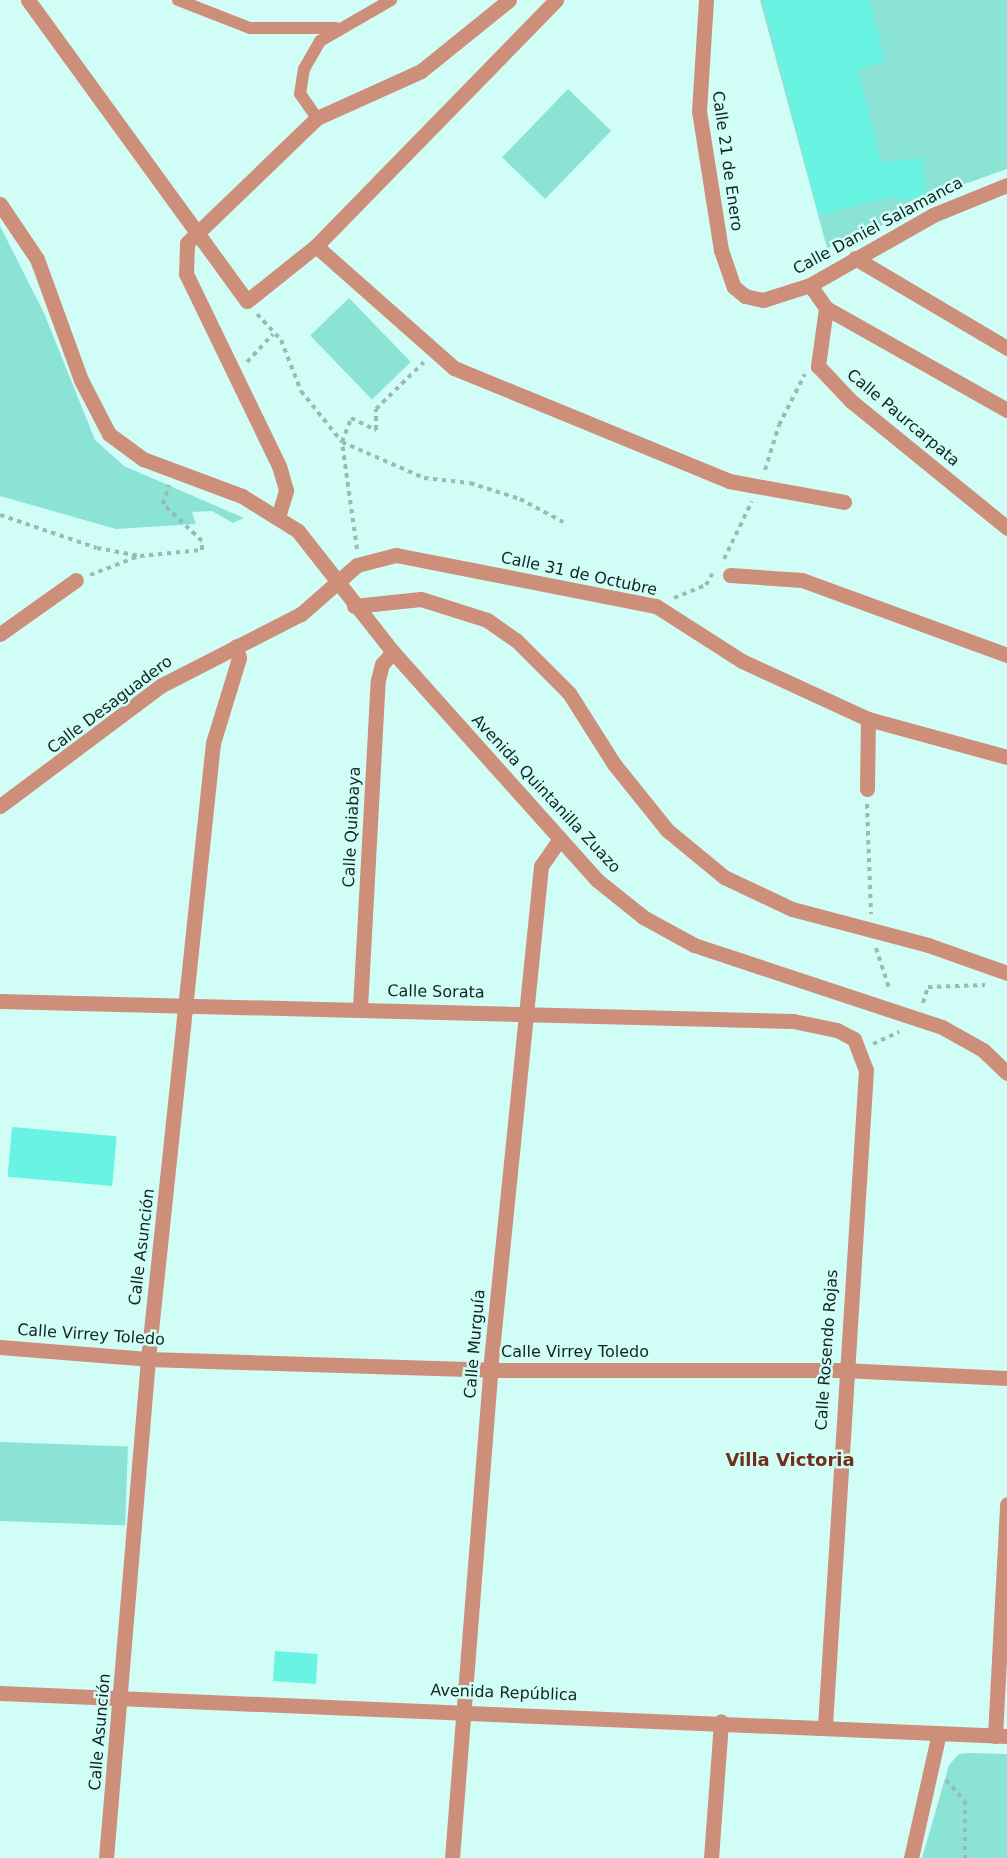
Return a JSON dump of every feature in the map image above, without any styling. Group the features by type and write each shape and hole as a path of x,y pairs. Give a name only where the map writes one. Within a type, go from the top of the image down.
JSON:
{"street":[{"path":"28,0 247,302 316,246 556,0"},
{"path":"278,517 286,490 279,466 233,378 186,274 187,243 317,118 421,71 509,0"},
{"name":"Calle 21 de Enero","path":"706,1 699,111 721,250 734,287"},
{"name":"Calle Daniel Salamanca","path":"734,287 763,300 810,285 942,210 1007,185"},
{"name":"Avenida Quintanilla Zuazo","path":"0,204 37,259 96,415 123,448 172,473 242,496 298,531 354,606 559,840 643,917 694,945 923,1013 983,1050 1007,1073"},
{"path":"316,246 454,368 759,489 844,501"},
{"path":"855,258 1007,348"},
{"path":"810,285 826,308 1007,410"},
{"path":"816,352 826,308"},
{"name":"Calle Paurcarpata","path":"816,352 818,366 851,400 1007,528"},
{"name":"Calle 31 de Octubre","path":"337,584 357,566 396,555 424,558 656,606 742,661 868,718 1007,757"},
{"path":"730,574 802,580 1007,655"},
{"path":"0,634 76,580"},
{"name":"Calle Desaguadero","path":"0,806 70,759 162,685 301,614 337,584"},
{"path":"354,606 420,599 487,620 548,666 633,789 696,856 724,878 792,909 872,928 1007,974"},
{"name":"Calle Asunción","path":"106,1858 148,1359 188,1003 213,743 239,658 236,646"},
{"name":"Calle Quiabaya","path":"360,1008 378,680 382,664 393,652"},
{"path":"867,789 868,718"},
{"name":"Calle Murguía","path":"452,1858 490,1370 541,866 559,840"},
{"name":"Calle Sorata","path":"0,1001 188,1003 793,1022 837,1030 863,1050"},
{"name":"Calle Rosendo Rojas","path":"825,1726 843,1370 866,1070 863,1050"},
{"name":"Calle Virrey Toledo","path":"0,1347 148,1359 490,1370 843,1370 1007,1378"},
{"path":"1001,1736 1007,1504"},
{"name":"Avenida República","path":"0,1693 121,1700 464,1709 1001,1736"},
{"path":"711,1858 721,1721"},
{"path":"911,1858 939,1733"}],"lane":[{"path":"178,0 250,28 336,28"},
{"path":"317,118 300,94 303,69 320,41 336,28 391,0"}],"path":[{"path":"247,302 273,334 281,340 302,391 342,442 424,478 470,483 520,499 562,522"},
{"path":"233,378 273,334"},
{"path":"357,566 342,442 351,418 376,430 376,409 435,351"},
{"path":"656,606 706,585 729,552 759,489 779,425 816,352"},
{"path":"76,580 140,556 202,550 202,541 163,504 172,473"},
{"path":"0,515 97,548 140,556"},
{"path":"867,789 872,928 888,990 896,994"},
{"path":"863,1050 923,1013 928,987 995,984"},
{"path":"914,1002 923,1013"},
{"path":"931,1770 965,1801 965,1858"}],"green space":[{"path":"760,0 1007,0 1007,169 928,197 868,234 827,248"},
{"path":"568,89 611,131 545,199 502,157"},
{"path":"0,226 44,313 95,440 124,466 244,518 233,523 212,511 192,512 196,524 116,529 0,496"},
{"path":"349,298 411,362 372,400 310,336"},
{"path":"0,1442 128,1446 125,1525 0,1521"},
{"path":"959,1754 1007,1754 1007,1858 922,1858 949,1765"}],"building":[{"path":"763,0 870,0 885,62 858,69 881,162 922,158 926,197 898,200 897,196 819,215"},
{"path":"12,1127 117,1136 112,1186 8,1177"},
{"path":"275,1651 318,1654 316,1684 273,1681"}],"district":[{"name":"Villa Victoria","path":"790,1460"}]}
